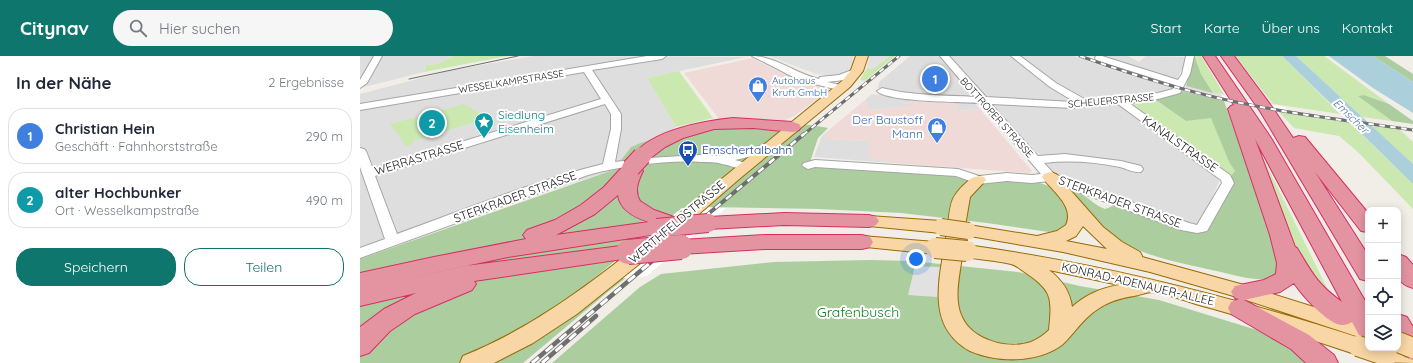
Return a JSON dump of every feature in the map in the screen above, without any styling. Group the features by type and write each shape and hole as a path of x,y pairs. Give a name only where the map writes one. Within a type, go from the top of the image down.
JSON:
{"highway":[{"path":"1209,56 1263,138 1365,317"},
{"path":"1227,56 1267,110 1365,268"},
{"path":"1232,92 1236,114 1281,235 1303,281 1321,300 1365,333"},
{"path":"1267,110 1298,140 1365,222"},
{"path":"383,276 415,263 523,239 561,225 582,215 603,200 639,162 664,144 677,137 718,126 755,126 789,130"},
{"path":"639,162 631,176 626,190 629,202 636,209 662,224"},
{"path":"360,281 512,248 662,224 784,219 869,221"},
{"path":"1241,300 1287,278 1288,263 1281,235"},
{"path":"360,297 465,274 628,252 766,242 862,242"},
{"path":"360,346 380,325 414,305 471,282 532,264"},
{"path":"1401,266 1413,280"},
{"path":"1241,300 1300,342 1324,363"}],"main road":[{"name":"WERTHFELDSTRASSE","path":"471,363 523,338 575,305 666,234 741,169 844,86 857,71 862,56"},
{"path":"978,180 962,195 959,205 948,296 949,310 954,323 965,336 981,346 1010,353 1029,352 1038,349 1052,341 1085,307 1096,299 1153,276 1106,240 1075,207 1050,177"},
{"path":"1031,241 1048,239 1070,231 1078,222 1075,207"},
{"name":"KONRAD-ADENAUER-ALLEE","path":"869,221 941,227 1089,252 1153,276 1241,300 1365,340"},
{"name":"KONRAD-ADENAUER-ALLEE","path":"862,242 967,251 1101,273 1153,276"},
{"path":"1016,258 1041,274 1056,288 1062,303 1060,332"},
{"name":"KONRAD-ADENAUER-ALLEE","path":"1241,300 1282,320 1365,341"}],"street":[{"path":"360,85 364,81 378,56"},
{"name":"WESSELKAMPSTRASSE","path":"360,107 662,56"},
{"path":"756,56 789,72 816,82 844,86"},
{"name":"BOTTROPER STRASSE","path":"944,56 1050,177"},
{"path":"1014,56 1053,85 1086,104"},
{"path":"1099,58 1181,84 1190,56"},
{"path":"586,69 616,114 616,129 608,166"},
{"path":"822,79 841,78 857,71"},
{"path":"789,72 822,79 844,86"},
{"name":"SCHEUERSTRASSE","path":"882,91 889,94 905,96 1074,105 1120,101 1174,92 1181,84"},
{"name":"WERRASTRASSE","path":"369,174 607,100"},
{"name":"KANALSTRASSE","path":"1120,101 1227,179 1228,183 1204,226 1199,229 1195,229"},
{"path":"716,159 744,154 771,145"},
{"path":"360,151 393,241"},
{"path":"1036,160 1065,157 1120,164 1137,169"},
{"name":"STERKRADER STRASSE","path":"360,253 556,181 608,166 694,158 716,159 741,169"},
{"name":"STERKRADER STRASSE","path":"674,160 741,169"},
{"name":"STERKRADER STRASSE","path":"808,166 815,163 958,173 978,180 1007,177 1032,179 1050,177 1195,229"}],"shaded area":[{"path":"360,56 452,57 437,64 426,65 424,72 360,88"},
{"name":"Siedlung Eisenheim","path":"534,56 746,57 647,78 676,127 654,141 631,147 613,170 360,253 360,94 452,70"},
{"path":"769,56 854,56 852,67 842,75 832,76 816,74"},
{"path":"869,56 889,56 873,69 867,68"},
{"path":"910,56 1074,56 1119,72 1174,88 1156,93 1111,98 1220,179 1200,226 1194,226 1057,177 1039,154 983,98 888,92 878,88 879,82"},
{"path":"1097,56 1128,56 1139,62 1146,56 1188,57 1176,81"},
{"path":"752,58 781,73 825,88 827,92 794,116 783,121 719,119 684,73"},
{"path":"951,75 957,81 947,82 944,85 944,88 926,87 922,78"},
{"path":"1186,86 1221,94 1224,101 1183,91"},
{"path":"872,94 910,98 910,106 869,110 865,100"},
{"path":"910,98 958,101 958,111 980,109 1032,171 1029,173 892,163 868,157 869,141 827,139 824,134 865,100 869,110 909,106"},
{"path":"958,101 974,102 980,109 958,111"},
{"path":"824,134 827,139 870,141 869,157 892,163 814,157"},
{"path":"915,266 940,267 940,288 937,297 908,295"}],"green space":[{"path":"450,56 507,56 424,72 426,65 437,64 452,57"},
{"path":"889,56 895,56 865,81 860,80 867,68 873,69"},
{"path":"1195,56 1201,56 1224,94 1213,93 1201,74"},
{"path":"1235,56 1282,56 1340,114 1273,104"},
{"path":"1296,56 1324,56 1389,104 1364,95 1359,96 1392,121 1362,117"},
{"path":"1373,56 1385,56 1413,74 1413,82"},
{"path":"1193,57 1195,57 1201,74 1213,93 1186,86"},
{"path":"679,71 713,118 676,127 647,78"},
{"path":"1183,91 1224,101 1279,258 1277,272 1270,279 1246,278 1185,264 1152,255 1131,247 1106,229 1068,186 1105,209 1118,204 1189,230 1200,233 1209,229 1219,209 1229,178 1235,171 1229,162 1211,118 1186,121 1153,98 1173,95"},
{"path":"1364,95 1389,104 1413,121 1413,124 1392,121 1358,96"},
{"path":"1153,98 1186,121 1211,117 1229,162 1235,171 1229,178 1122,101"},
{"path":"464,104 488,118 413,141 413,144 406,146 390,124"},
{"path":"1279,112 1349,122 1413,184 1413,209 1359,153 1339,136 1294,128"},
{"path":"742,121 811,125 828,128 818,138 811,159 813,162 946,175 975,181 1040,183 1052,187 1067,206 1073,218 1066,229 1049,232 901,213 819,209 708,207 657,254 609,291 523,363 360,363 360,259 613,170 631,147 643,142"},
{"path":"1371,126 1399,129 1413,142 1413,164"},
{"path":"1262,156 1333,300 1310,274 1291,238 1261,163"},
{"name":"Grafenbusch","path":"871,260 912,261 1018,272 1080,286 1159,300 1257,330 1303,349 1314,363 552,363 640,287 661,274 774,262"}],"water":[{"name":"Emscher","path":"1282,56 1296,56 1413,164 1413,184"},
{"path":"1329,56 1373,56 1413,82 1413,113 1373,88"}],"pier":[{"path":"1221,95 1285,107 1289,113 1224,101"},
{"path":"682,208 726,208 647,276 589,282"}],"tram line":[{"path":"409,79 518,56"}],"railway":[{"path":"803,135 899,56"},
{"path":"1080,56 1165,84 1229,101 1332,119 1413,130"},
{"path":"683,235 804,134"},
{"path":"532,363 684,234"},
{"path":"542,363 596,316"}],"place":[{"name":"Christian Hein","path":"935,79"},
{"name":"Autohaus Kruft GmbH","path":"758,103"},
{"name":"alter Hochbunker","path":"432,123"},
{"name":"Siedlung Eisenheim","path":"484,139"},
{"name":"Der Baustoff Mann","path":"937,144"},
{"name":"Emschertalbahn","path":"688,167"}]}
